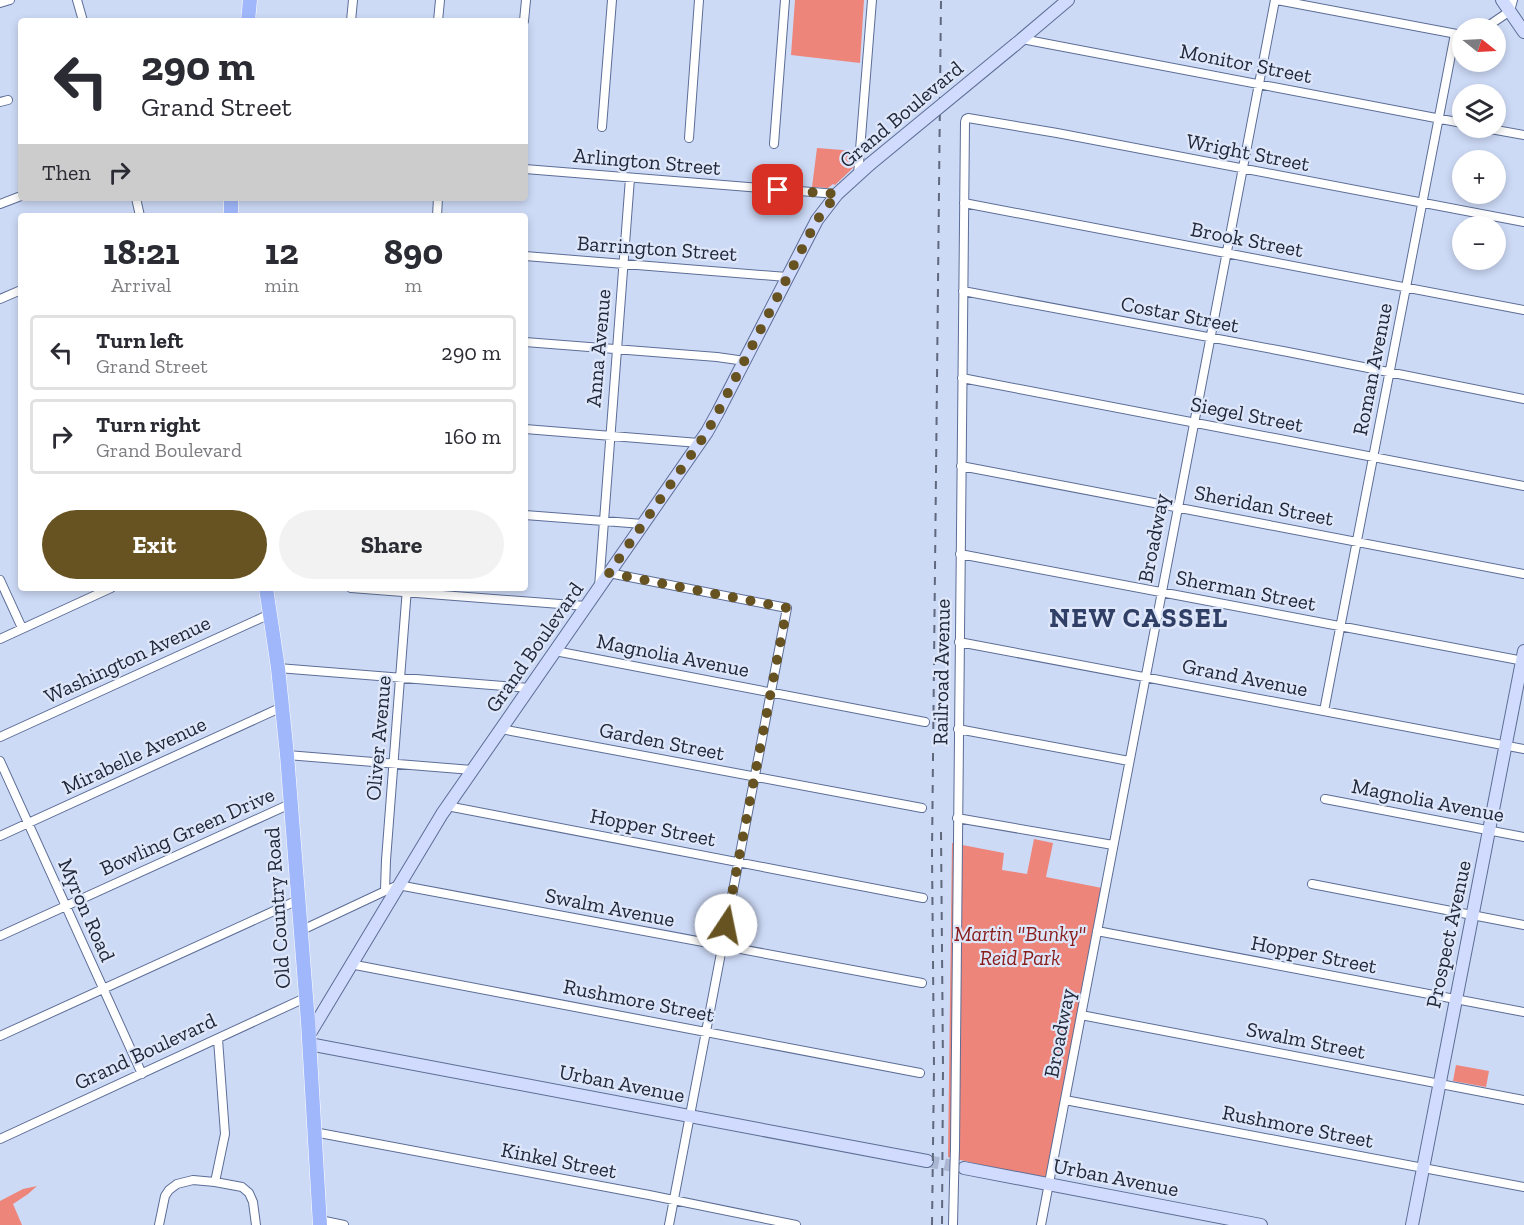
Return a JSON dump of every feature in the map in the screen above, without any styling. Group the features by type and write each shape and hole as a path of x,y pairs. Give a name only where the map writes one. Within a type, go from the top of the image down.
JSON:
{"main road":[{"path":"248,18 250,0"},
{"name":"Old Country Road","path":"267,591 287,756 309,1039 320,1223"}],"street":[{"path":"0,3 10,0"},
{"path":"77,0 82,18"},
{"path":"351,18 353,0"},
{"path":"438,18 440,0"},
{"path":"524,18 526,0"},
{"path":"602,127 612,0"},
{"path":"689,138 699,0"},
{"path":"774,144 785,0"},
{"path":"858,175 872,0"},
{"name":"Grand Boulevard","path":"309,1039 350,964 447,806 699,443 718,412 817,220 837,194 870,164 1068,0"},
{"path":"1276,0 1452,33"},
{"name":"Broadway","path":"1041,1225 1276,0"},
{"path":"1502,0 1512,6 1524,32"},
{"path":"1497,18 1512,6"},
{"name":"Monitor Street","path":"1019,42 1452,121"},
{"name":"Roman Avenue","path":"1324,711 1438,118 1452,62"},
{"name":"Wright Street","path":"966,119 1056,133 1524,222"},
{"name":"Railroad Avenue","path":"953,1225 964,122 966,119"},
{"path":"1506,132 1524,135"},
{"name":"Arlington Street","path":"528,169 837,194"},
{"name":"Anna Avenue","path":"598,589 630,178"},
{"path":"0,204 18,197"},
{"name":"Brook Street","path":"964,203 1524,310"},
{"name":"Barrington Street","path":"528,256 787,277"},
{"path":"0,298 18,291"},
{"name":"Costar Street","path":"963,291 1524,399"},
{"path":"528,342 744,361"},
{"name":"Siegel Street","path":"962,378 1524,486"},
{"path":"528,429 699,443"},
{"name":"Sheridan Street","path":"961,466 1524,574"},
{"path":"528,515 643,524"},
{"name":"Sherman Street","path":"960,554 1523,658"},
{"path":"609,573 787,608 669,1225"},
{"path":"0,580 22,628"},
{"name":"Oliver Avenue","path":"385,890 407,591"},
{"path":"418,591 586,606"},
{"path":"0,639 88,593"},
{"name":"Washington Avenue","path":"0,737 270,614"},
{"name":"Grand Avenue","path":"959,642 1524,749"},
{"name":"Magnolia Avenue","path":"555,651 925,722"},
{"name":"Prospect Avenue","path":"1412,1225 1523,658"},
{"path":"278,668 529,688"},
{"name":"Mirabelle Avenue","path":"0,836 282,707"},
{"name":"Garden Street","path":"501,729 922,808"},
{"path":"958,729 1129,761"},
{"path":"287,756 472,770"},
{"name":"Myron Road","path":"0,762 142,1074"},
{"name":"Magnolia Avenue","path":"1325,799 1524,837"},
{"name":"Bowling Green Drive","path":"0,936 290,804"},
{"name":"Hopper Street","path":"447,806 923,898"},
{"path":"957,818 1113,845"},
{"path":"1312,884 1524,924"},
{"path":"300,931 398,885"},
{"name":"Swalm Avenue","path":"398,885 922,983"},
{"path":"0,1036 298,900"},
{"name":"Hopper Street","path":"1097,931 1524,1012"},
{"name":"Rushmore Street","path":"350,964 920,1073"},
{"name":"Grand Boulevard","path":"0,1138 305,998"},
{"name":"Swalm Street","path":"1081,1015 1524,1100"},
{"path":"215,1182 225,1134 218,1039"},
{"name":"Urban Avenue","path":"309,1039 927,1161"},
{"name":"Rushmore Street","path":"1065,1100 1524,1187"},
{"name":"Kinkel Street","path":"314,1132 796,1225"},
{"name":"Urban Avenue","path":"964,1168 1261,1225"},
{"path":"159,1225 165,1196 169,1190 177,1184 194,1180 242,1187 249,1193 253,1202 256,1225"},
{"path":"320,1223 344,1225"}],"green space":[{"path":"795,0 864,0 860,63 791,55"},
{"path":"817,148 855,151 854,167 835,185 828,188 812,187"},
{"name":"Martin \"Bunky\" Reid Park","path":"1034,839 1053,843 1046,877 1102,888 1046,1180 948,1157 952,843 1004,853 1002,870 1027,874"},
{"path":"1456,1065 1489,1071 1486,1087 1453,1081"},
{"path":"37,1186 13,1204 22,1225 0,1225 0,1201 23,1189"}],"tunnel":[{"path":"927,1161 964,1168"}],"railway":[{"path":"932,1225 934,1068 932,853 941,0"},
{"path":"941,832 942,1225"}],"district":[{"name":"NEW CASSEL","path":"1139,618"}],"route":[{"path":"726,925 787,608 609,573 707,432 817,220 837,194 778,190"}]}
